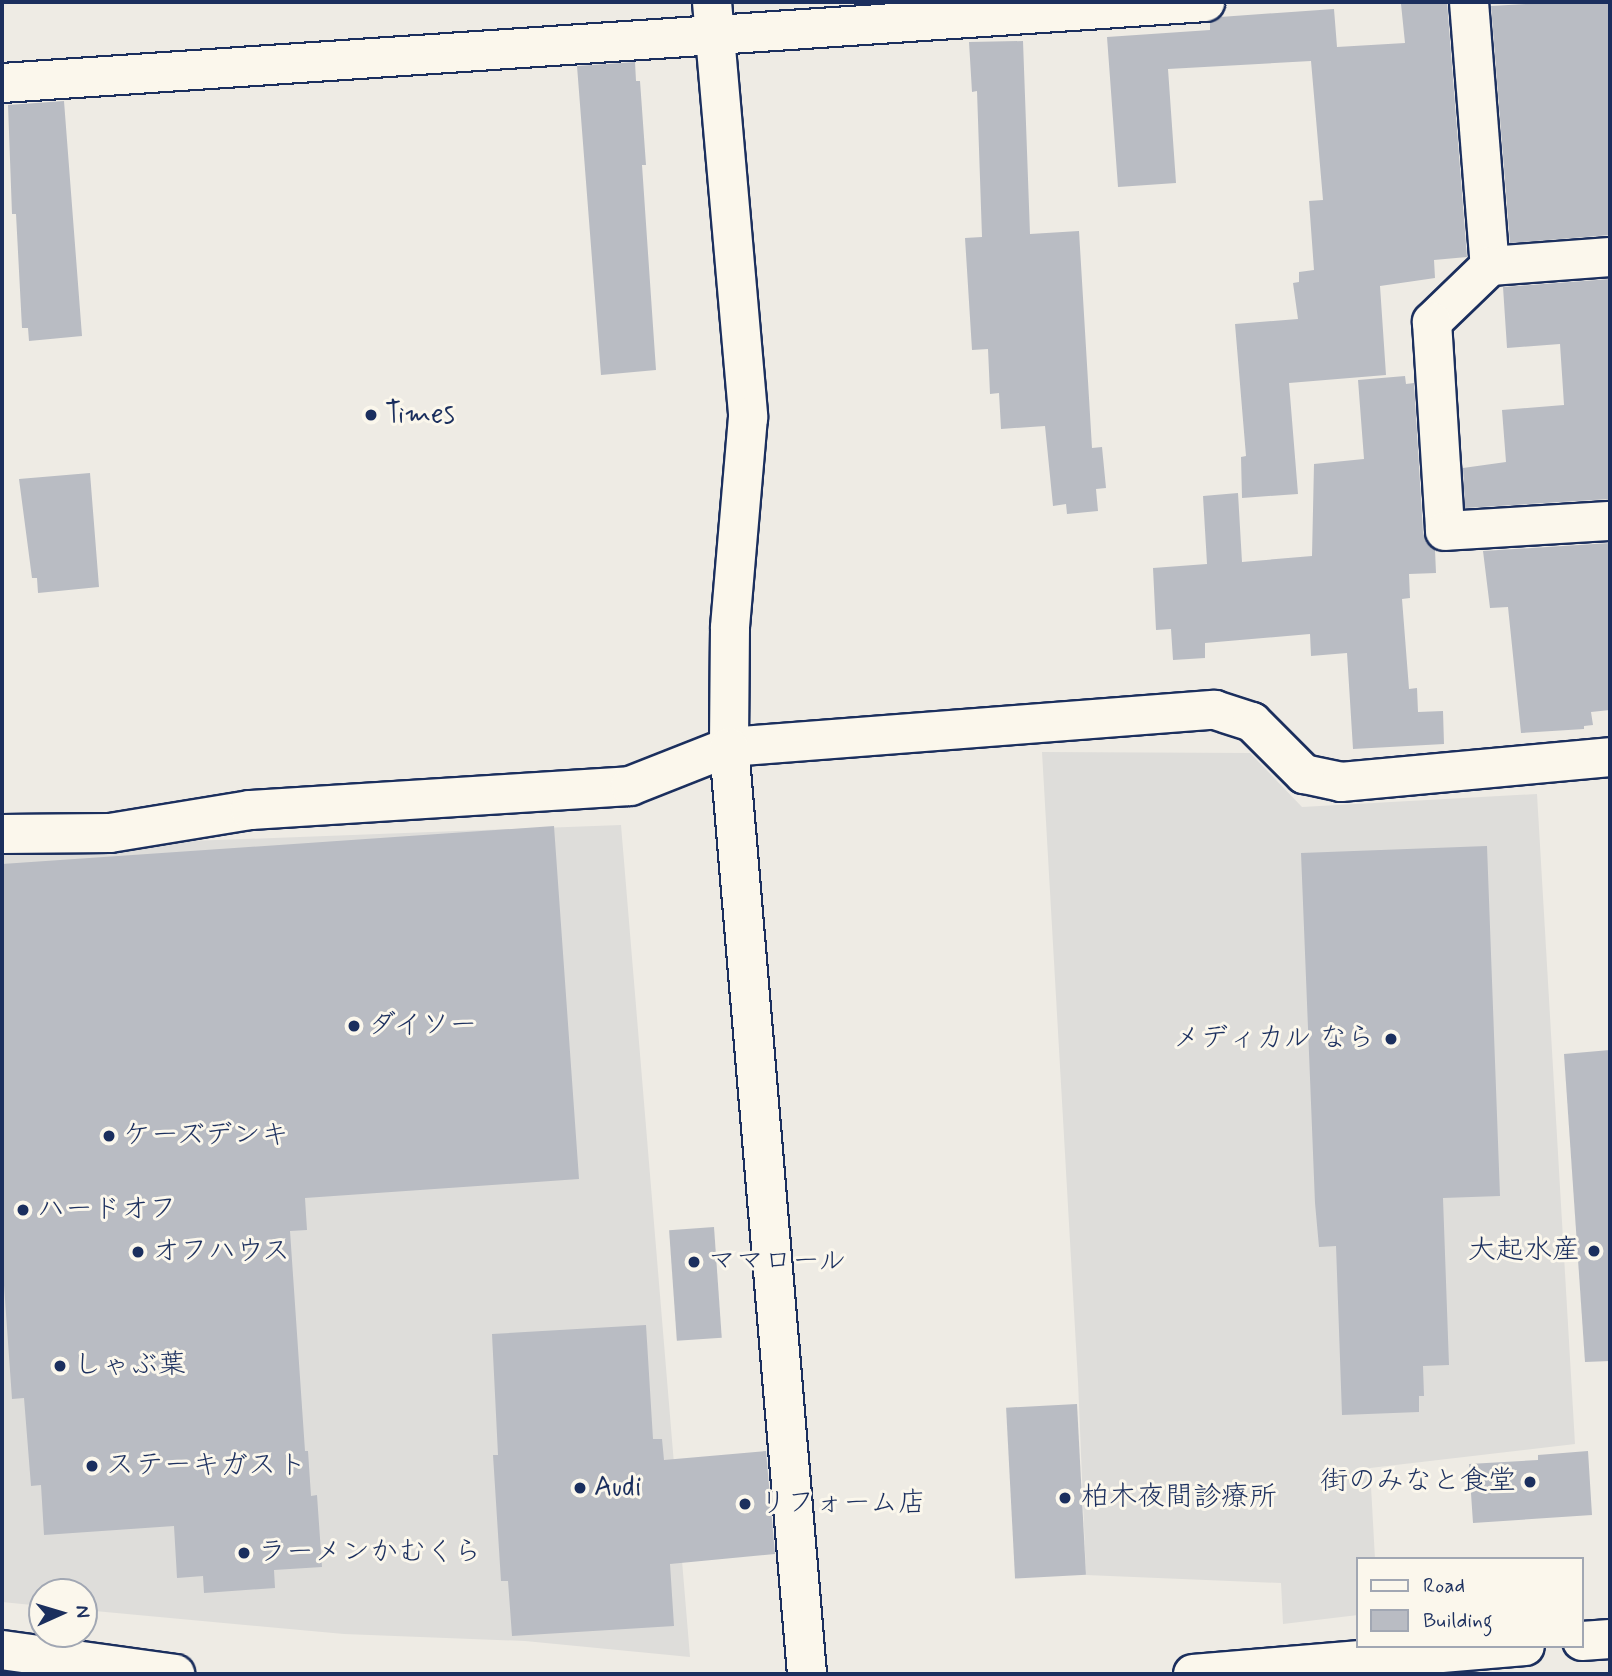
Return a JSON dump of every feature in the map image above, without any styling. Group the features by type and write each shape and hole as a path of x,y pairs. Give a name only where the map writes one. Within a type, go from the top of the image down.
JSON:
{"main road":[{"path":"2,83 714,19 1205,2"},
{"path":"1469,2 1490,266"},
{"path":"714,19 748,417 730,628 729,747 807,1674"},
{"path":"1610,257 1490,266 1432,322 1445,531 1610,520"},
{"path":"2,834 110,832 250,810 630,786 729,747 1215,710 1252,722 1304,774 1340,782 1610,757"},
{"path":"1584,1641 1610,1639"},
{"path":"1193,1674 1501,1648"},
{"path":"2,1650 175,1674"}],"shaded area":[{"path":"1042,752 1250,753 1302,807 1537,794 1575,1444 1370,1468 1375,1557 1356,1557 1356,1615 1283,1624 1281,1583 1086,1575 1078,1381"},
{"path":"621,825 690,1657 525,1641 344,1634 98,1611 98,1578 28,1578 28,1605 2,1602 2,848"}],"building":[{"path":"1447,2 1467,257 1434,260 1435,278 1380,286 1386,375 1289,383 1298,494 1242,498 1241,457 1246,456 1235,324 1298,319 1293,283 1299,282 1299,272 1314,270 1309,201 1323,200 1311,61 1168,69 1176,183 1118,187 1107,37 1210,30 1210,23 1220,17 1334,9 1337,47 1405,43 1401,4"},
{"path":"1610,2 1610,235 1510,243 1491,6"},
{"path":"1023,41 1030,234 1079,231 1092,448 1102,447 1106,488 1096,489 1098,511 1067,514 1066,504 1053,506 1045,426 1001,429 999,393 990,394 988,349 972,350 965,238 982,237 977,91 972,92 969,42"},
{"path":"635,62 636,81 640,81 646,165 642,165 656,370 601,375 577,66"},
{"path":"64,101 82,336 29,341 28,328 22,328 16,214 12,214 8,105"},
{"path":"1610,279 1610,499 1465,508 1463,468 1506,462 1502,410 1564,405 1560,344 1507,348 1503,287"},
{"path":"1405,376 1406,384 1414,383 1423,532 1426,542 1435,550 1436,573 1409,574 1410,598 1402,599 1409,689 1417,688 1418,712 1443,711 1444,744 1353,749 1347,653 1311,656 1310,634 1205,643 1205,658 1173,660 1171,629 1156,630 1153,568 1207,564 1203,496 1238,493 1242,562 1312,556 1314,464 1364,459 1358,380"},
{"path":"90,473 99,587 38,593 37,578 32,578 19,479"},
{"path":"1610,543 1610,710 1591,712 1593,725 1584,726 1584,729 1521,733 1508,607 1490,608 1483,551"},
{"path":"554,826 579,1179 305,1198 307,1230 290,1231 305,1451 308,1451 311,1496 317,1495 322,1567 274,1570 275,1588 204,1593 203,1576 177,1578 174,1526 44,1535 41,1485 31,1486 24,1398 12,1399 2,1257 2,864"},
{"path":"1487,846 1500,1196 1443,1198 1449,1365 1423,1366 1424,1396 1419,1396 1419,1412 1342,1415 1336,1246 1319,1247 1315,1203 1301,853"},
{"name":"大起水産","path":"1610,1050 1610,1361 1585,1362 1564,1054"},
{"name":"ママロール","path":"714,1227 722,1338 677,1341 669,1230"},
{"name":"Audi","path":"646,1325 653,1439 662,1439 664,1460 766,1451 775,1554 670,1564 674,1626 512,1636 508,1581 501,1581 493,1455 498,1455 492,1334"},
{"name":"柏木夜間診療所","path":"1077,1404 1086,1575 1015,1578 1006,1408"},
{"name":"街のみなと食堂","path":"1588,1451 1592,1515 1473,1523 1469,1464 1538,1460 1538,1455"}],"place":[{"name":"Times","path":"371,415"},
{"name":"ダイソー","path":"354,1026"},
{"name":"メディカル なら","path":"1391,1039"},
{"name":"ケーズデンキ","path":"109,1136"},
{"name":"ハードオフ","path":"23,1210"},
{"name":"大起水産","path":"1594,1251"},
{"name":"オフハウス","path":"138,1252"},
{"name":"ママロール","path":"694,1262"},
{"name":"しゃぶ葉","path":"60,1366"},
{"name":"ステーキガスト","path":"92,1466"},
{"name":"街のみなと食堂","path":"1530,1482"},
{"name":"Audi","path":"580,1488"},
{"name":"柏木夜間診療所","path":"1065,1498"},
{"name":"リフォーム店","path":"745,1504"},
{"name":"ラーメンかむくら","path":"244,1553"}]}
